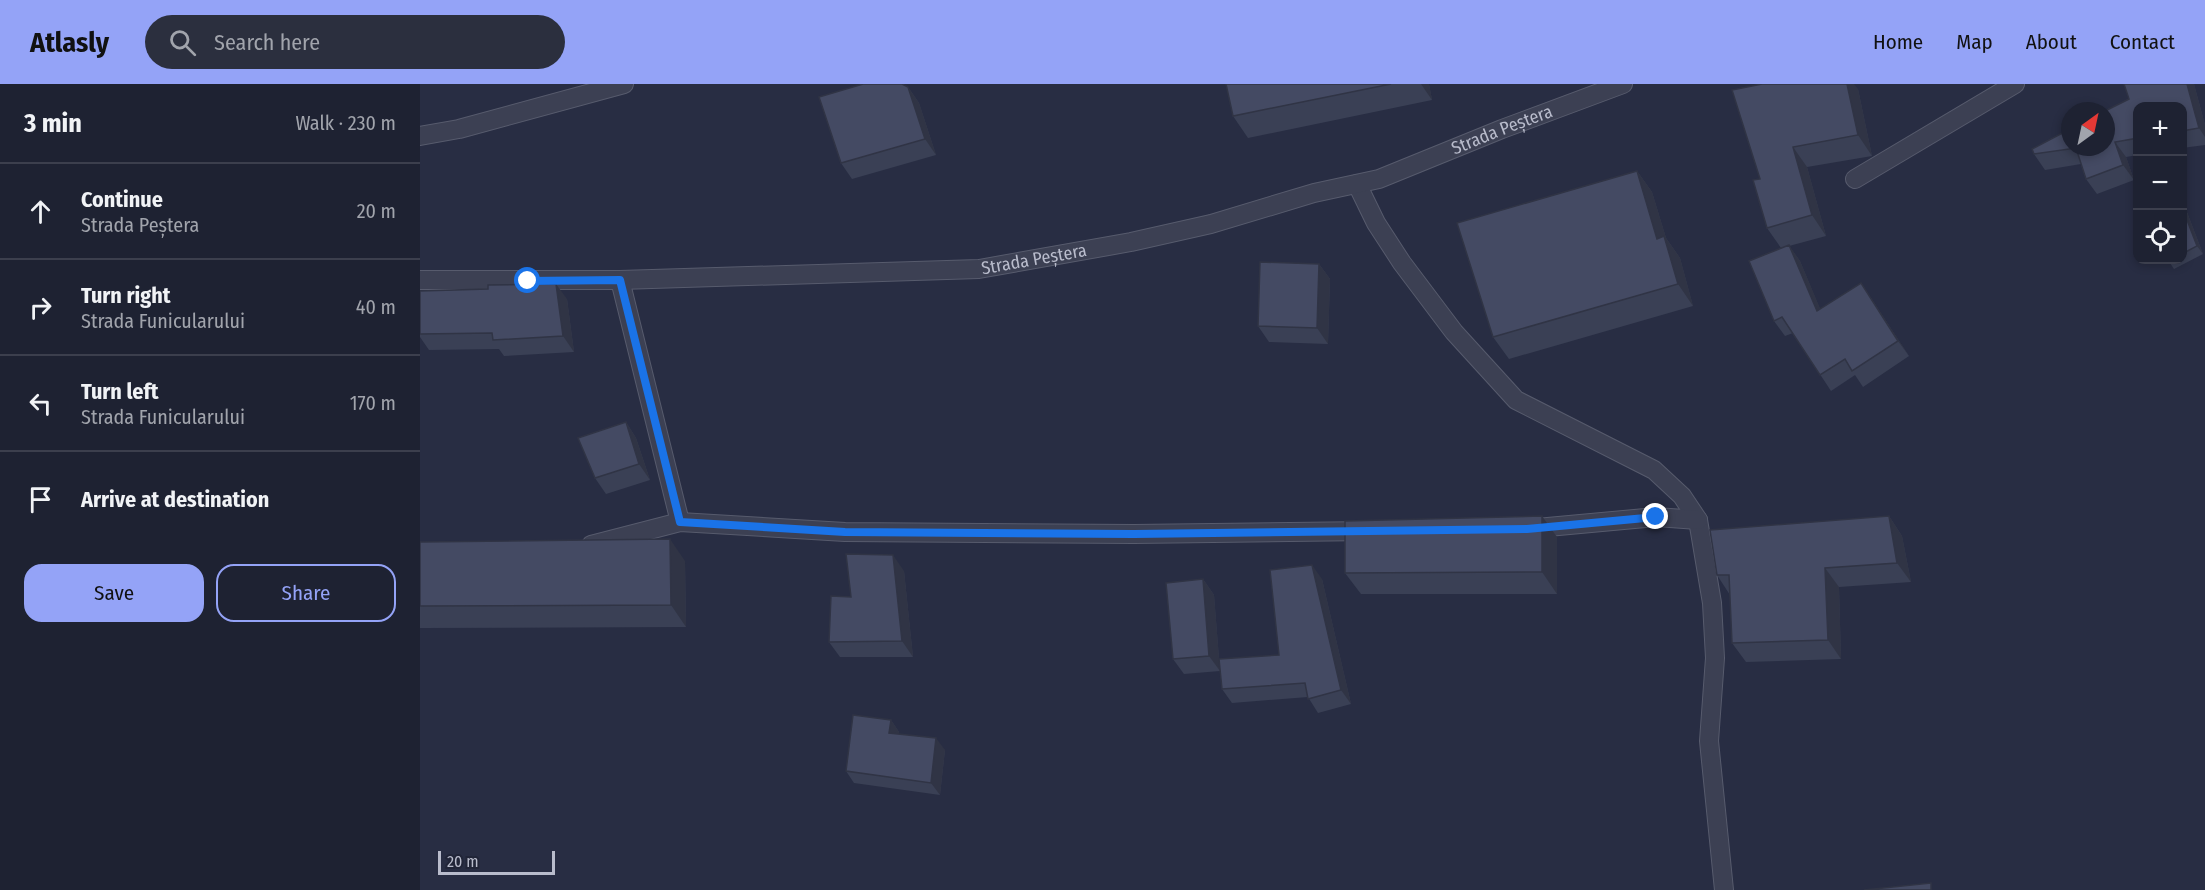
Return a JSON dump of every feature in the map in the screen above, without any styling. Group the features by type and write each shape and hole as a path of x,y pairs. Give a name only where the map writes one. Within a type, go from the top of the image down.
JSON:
{"street":[{"path":"420,136 459,129 624,84"},
{"name":"Strada Peștera","path":"420,280 620,280 979,268 1165,234 1379,179 1502,129 1623,84"},
{"path":"1855,179 2015,84"},
{"path":"1357,184 1376,224 1402,263 1454,332 1516,400 1654,470 1682,496 1698,520 1712,603 1714,658 1709,741 1724,890"},
{"path":"620,280 680,522"},
{"path":"1503,530 1656,517 1698,520"},
{"path":"571,545 594,545 680,522 845,532 1134,534 1386,531"}],"building":[{"path":"863,84 902,84 908,87 925,139 841,163 819,97"},
{"path":"1226,84 1391,84 1233,116"},
{"path":"1762,84 1847,84 1858,135 1793,147 1812,215 1767,228 1753,180 1760,179 1732,90"},
{"path":"2124,84 2187,84 2199,128 2187,130 2187,102 2133,102 2133,139 2115,142 2115,106 2129,99"},
{"path":"2061,134 2061,150 2034,154 2032,149"},
{"path":"2115,142 2123,165 2086,179 2079,156 2115,156"},
{"path":"1637,171 1657,239 1664,236 1678,284 1493,337 1457,223"},
{"path":"2187,220 2197,246 2187,251"},
{"path":"1789,245 1817,311 1861,283 1898,341 1852,371 1845,359 1820,375 1782,317 1774,321 1749,261"},
{"path":"1260,262 1319,264 1317,328 1258,326"},
{"path":"556,284 563,336 493,340 492,333 420,334 420,291 488,289 488,285"},
{"path":"626,422 639,464 595,478 578,438"},
{"path":"1542,516 1542,572 1345,573 1345,521"},
{"path":"1889,516 1897,563 1825,568 1828,640 1732,643 1729,575 1717,575 1710,530"},
{"path":"670,539 671,605 420,606 420,542"},
{"path":"846,554 893,555 902,641 829,642 831,596 851,597"},
{"path":"1312,565 1341,690 1308,699 1305,683 1222,689 1219,659 1279,655 1270,570"},
{"path":"1203,579 1209,656 1173,659 1166,583"},
{"path":"853,715 891,720 889,733 936,738 931,783 846,771"},
{"path":"1931,883 1931,890 1864,890"}],"route":[{"path":"528,281 620,280 680,522 845,532 1134,534 1527,529 1656,517"}]}
